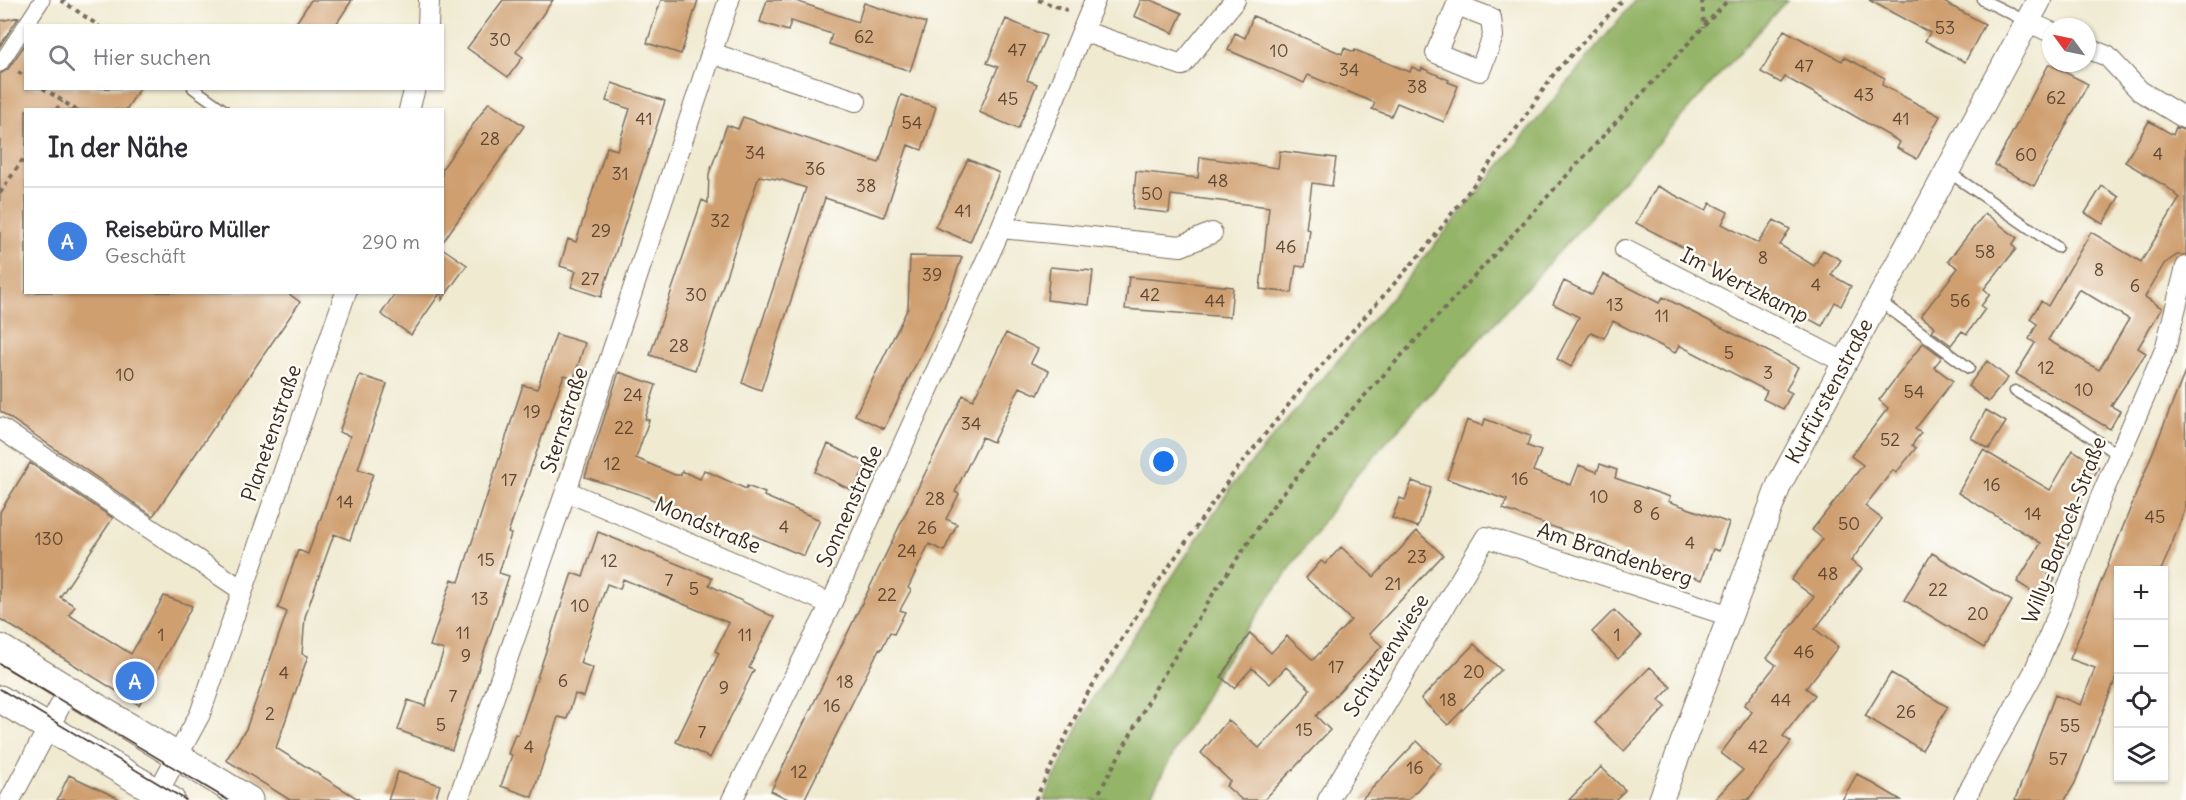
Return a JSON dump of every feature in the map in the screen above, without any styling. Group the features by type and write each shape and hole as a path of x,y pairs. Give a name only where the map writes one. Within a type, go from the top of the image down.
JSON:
{"main road":[{"path":"0,648 249,800"},
{"path":"0,699 164,796"}],"street":[{"path":"26,24 42,0"},
{"path":"428,24 429,0"},
{"name":"Sternstraße","path":"458,800 566,490 729,0"},
{"path":"1088,16 1182,65 1235,0"},
{"name":"Kurfürstenstraße","path":"1660,800 1779,485 2039,0"},
{"name":"Sonnenstraße","path":"732,800 831,604 1001,228 1088,16"},
{"path":"2028,22 2042,28"},
{"path":"0,64 24,27"},
{"path":"2096,52 2107,56 2140,91 2186,119"},
{"path":"711,53 856,101"},
{"path":"410,108 414,90"},
{"path":"1001,228 1180,246 1212,233"},
{"name":"Im Wertzkamp","path":"1625,250 1844,362"},
{"name":"Willy-Bartock-Straße","path":"1964,800 2034,672 2118,455 2164,350 2186,267"},
{"name":"Planetenstraße","path":"164,796 178,757 200,714 345,294"},
{"path":"0,428 242,590"},
{"name":"Mondstraße","path":"566,490 831,604"},
{"name":"Am Brandenberg","path":"1486,537 1730,616"},
{"name":"Schützenwiese","path":"1328,800 1486,537"},
{"path":"10,800 47,727 69,690"}],"lane":[{"path":"1983,0 2028,22"},
{"path":"196,90 221,108"},
{"path":"1947,171 2056,247"},
{"path":"1878,300 1969,369"},
{"path":"2015,391 2071,423 2118,455"}],"path":[{"path":"61,0 96,24"},
{"path":"1038,0 1088,16"},
{"path":"1035,800 1084,699 1152,591 1230,478 1306,383 1425,249 1519,124 1556,70 1623,0"},
{"path":"1702,0 1704,28"},
{"path":"1095,800 1178,651 1213,594 1275,503 1346,416 1728,0"},
{"path":"20,73 24,76"},
{"path":"46,90 73,108"},
{"path":"57,108 62,100"},
{"path":"0,193 24,158"}],"green space":[{"path":"1635,0 1787,0 1354,478 1224,662 1148,800 1044,800 1090,702 1233,484 1402,285"}],"building":[{"path":"311,0 352,0 336,24 295,24"},
{"path":"503,0 553,0 516,52 523,57 508,77 467,48"},
{"path":"661,0 698,0 681,54 647,43"},
{"path":"767,0 793,0 858,22 864,3 926,23 910,71 829,44 832,34 791,21 788,31 760,22"},
{"path":"1141,0 1151,0 1182,13 1173,33 1134,16"},
{"path":"1869,0 1940,0 1985,24 1965,62 1925,41 1930,33"},
{"path":"1253,16 1342,54 1344,48 1354,52 1355,50 1410,72 1412,67 1421,71 1422,68 1449,80 1448,82 1458,86 1444,122 1397,103 1391,116 1372,109 1375,103 1308,75 1304,83 1228,50 1235,33 1245,38"},
{"path":"19,17 0,46 0,21"},
{"path":"1006,19 1046,36 1027,80 1037,84 1018,129 979,112 998,67 987,63"},
{"path":"1784,30 1842,61 1844,57 1885,78 1882,85 1940,116 1917,159 1897,148 1900,142 1823,98 1785,77 1781,83 1761,72"},
{"path":"24,46 24,90 139,90 127,108 24,108 24,294 289,294 300,302 153,516 0,411 0,74 8,69"},
{"path":"2045,72 2065,72 2088,84 2034,186 1995,165"},
{"path":"612,83 665,101 601,297 571,287 576,271 560,266 568,239 576,242 607,147 617,150 630,109 606,101"},
{"path":"901,95 936,107 922,150 908,145 884,217 825,198 761,390 742,383 806,188 782,180 759,176 695,370 650,355 702,200 708,203 709,174 727,125 738,129 743,117 879,163"},
{"path":"489,102 524,126 444,240 444,166"},
{"path":"2149,121 2173,135 2176,127 2186,131 2186,255 2177,255 2164,264 2145,297 2162,308 2138,348 2146,353 2111,406 2120,411 2110,429 2016,374 2035,343 2029,339 2037,324 2030,319 2041,301 2048,306 2091,232 2141,262 2180,198 2167,187 2125,162","holes":["2079,289 2129,319 2099,370 2048,340"]},
{"path":"1280,151 1336,158 1332,186 1312,183 1306,229 1310,230 1305,267 1296,266 1292,293 1260,289 1269,207 1171,195 1169,213 1133,209 1136,171 1198,178 1200,157 1278,168"},
{"path":"968,159 999,173 970,242 935,227"},
{"path":"1657,186 1706,211 1710,203 1728,212 1722,224 1758,243 1774,220 1790,229 1780,245 1814,266 1823,250 1841,260 1831,275 1851,286 1841,306 1835,302 1822,326 1688,255 1690,251 1636,223"},
{"path":"2102,186 2119,197 2103,224 2085,213"},
{"path":"1985,213 2017,238 2012,245 2016,249 1984,289 1990,294 1981,306 1985,309 1967,334 1962,331 1951,345 1932,331 1935,327 1921,316 1958,268 1948,261"},
{"path":"444,249 467,265 442,300 442,294 444,294"},
{"path":"910,256 962,257 944,307 884,429 855,415 908,308"},
{"path":"1050,267 1093,271 1089,305 1047,300"},
{"path":"1603,274 1659,303 1663,297 1798,367 1786,390 1792,393 1783,409 1763,399 1767,391 1679,345 1675,353 1613,321 1604,338 1591,332 1571,367 1557,359 1579,317 1553,304 1564,281 1592,295"},
{"path":"1129,277 1233,287 1230,317 1125,309"},
{"path":"395,294 440,294 411,335 381,314"},
{"path":"1006,333 1038,349 1031,363 1049,371 1038,395 1020,387 993,442 982,437 955,492 959,494 946,519 957,524 944,551 929,544 908,588 911,590 900,610 905,612 894,634 890,632 881,650 879,649 804,800 790,800 771,791 963,395 973,400"},
{"path":"556,334 585,343 574,378 564,375 508,533 511,534 499,573 509,576 452,750 398,730 408,700 425,706 444,650 430,646 452,579 459,582 523,385 537,389"},
{"path":"1923,343 1942,357 1934,367 1953,381 1915,429 1921,433 1912,445 1916,448 1896,473 1893,470 1865,506 1882,519 1851,561 1862,569 1815,629 1838,647 1806,688 1815,695 1783,736 1791,742 1748,800 1714,800 1743,770 1721,753 1752,712 1744,705 1776,665 1767,658 1814,597 1791,580 1823,539 1812,530 1863,465 1851,456 1888,408 1879,400"},
{"path":"1987,361 2008,378 1988,402 1968,386"},
{"path":"619,372 656,385 645,419 649,420 636,458 675,475 681,475 682,471 700,479 704,470 746,489 747,486 765,493 764,496 820,520 804,556 748,533 745,539 639,494 585,477"},
{"path":"2185,372 2186,507 2168,554 2163,566 2114,566 2114,682 2075,783 2065,800 2015,800 2055,695 2081,705 2095,668 2070,659"},
{"path":"360,375 387,384 358,469 373,474 350,540 334,534 318,579 305,617 302,654 308,656 276,748 360,800 290,800 226,760 246,729 287,612 278,608 298,550 308,554 350,436 339,432"},
{"path":"1986,410 2006,422 1989,449 1971,438"},
{"path":"1485,419 1530,436 1527,446 1541,451 1533,471 1571,485 1579,465 1597,472 1600,464 1617,470 1615,478 1670,497 1668,501 1729,523 1719,551 1713,549 1702,580 1503,509 1507,500 1447,479 1467,420 1483,426"},
{"path":"828,444 867,463 853,491 815,472"},
{"path":"1983,450 2050,490 2073,450 2099,467 2063,532 2072,538 2048,575 2055,579 2044,599 2017,582 2041,543 1958,493"},
{"path":"30,463 113,518 60,597 75,606 69,615 131,654 164,596 192,606 139,705 0,619 0,512"},
{"path":"1412,481 1431,488 1418,527 1392,518 1400,498 1405,500"},
{"path":"1417,531 1443,555 1369,634 1382,646 1316,716 1330,730 1264,800 1242,800 1226,786 1230,781 1201,753 1228,720 1259,748 1301,704 1310,689 1286,667 1270,684 1252,668 1234,688 1221,677 1232,660 1250,633 1271,653 1287,636 1313,660 1351,620 1306,578 1321,561 1325,564 1341,547 1374,577"},
{"path":"598,532 712,578 709,585 774,617 749,668 754,670 710,758 676,742 719,653 715,651 729,623 623,579 620,589 607,584 580,663 593,668 584,697 575,694 567,719 558,717 532,797 501,786 512,755 508,754 515,734 518,735 572,573 583,577"},
{"path":"1932,553 2012,601 1984,648 1904,600"},
{"path":"1614,610 1641,636 1618,659 1592,632"},
{"path":"1474,644 1501,670 1448,725 1421,699"},
{"path":"1650,667 1671,687 1659,700 1666,707 1624,751 1595,723"},
{"path":"1891,673 1948,707 1922,750 1865,716"},
{"path":"1417,741 1441,764 1408,800 1361,800"},
{"path":"1601,767 1625,790 1615,800 1569,800"},
{"path":"398,772 440,785 435,800 388,800"},
{"path":"1857,774 1901,800 1842,800"},
{"path":"69,775 122,800 57,800"}],"tram line":[{"path":"0,664 228,800"},
{"path":"0,689 186,800"}],"place":[{"name":"Reisebüro Müller","path":"135,681"}]}
